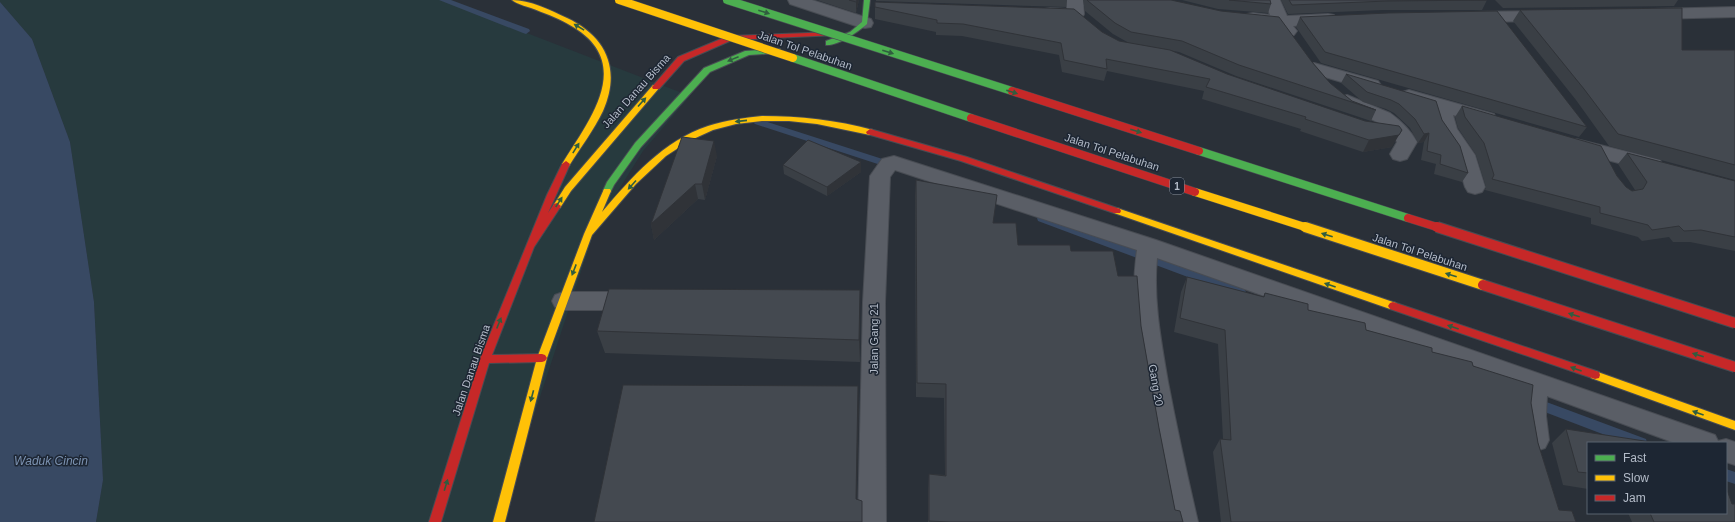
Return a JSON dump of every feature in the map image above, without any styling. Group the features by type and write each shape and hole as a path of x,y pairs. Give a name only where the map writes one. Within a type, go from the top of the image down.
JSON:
{"main road":[{"path":"515,0 564,19 577,25 590,34 599,43 605,55 608,71 607,85 601,103 592,123 562,172 530,246"},
{"name":"Jalan Tol Pelabuhan","path":"620,0 1033,139 1735,367"},
{"name":"Jalan Tol Pelabuhan","path":"727,0 1735,324"},
{"path":"820,46 867,14"},
{"name":"Jalan Danau Bisma","path":"435,522 485,359 530,246 568,188 681,60 731,38 867,14"},
{"path":"499,522 542,358 588,234 610,184 638,145 707,70 748,53 798,50"},
{"path":"588,234 637,179 656,161 674,146 697,132 715,125 738,120 779,118 811,120 886,136 964,159 1563,364 1735,426"},
{"path":"485,359 542,358"}],"street":[{"path":"796,0 867,14"},
{"path":"1272,0 1281,21 1306,57 1346,100 1356,107 1383,117 1402,134 1407,142 1400,154"},
{"path":"1485,0 1511,32"},
{"path":"1702,0 1735,30"},
{"path":"1037,12 1080,13"},
{"path":"1638,14 1735,12"},
{"path":"1452,17 1560,15"},
{"path":"1239,17 1281,21 1344,19"},
{"path":"1306,57 1441,106 1504,122"},
{"path":"1441,106 1448,129 1465,155 1475,187"},
{"path":"1344,120 1366,128 1397,131"},
{"path":"1585,128 1605,160"},
{"path":"1557,139 1605,160 1667,169"},
{"name":"Jalan Gang 21","path":"872,522 874,302 888,168 1147,256"},
{"path":"1147,256 1703,442"},
{"name":"Gang 20","path":"1147,256 1148,338 1168,451 1184,522"},
{"path":"562,301 658,301"},
{"path":"850,302 874,302"},
{"path":"1535,386 1532,416 1541,463"}],"green space":[{"path":"0,0 441,0 690,96 643,151 596,226 499,522 96,522 103,480 94,302 70,142 32,39 0,2"}],"water":[{"name":"Waduk Cincin","path":"0,2 32,39 70,142 94,302 103,480 96,522 0,522"}],"building":[{"path":"1087,0 1171,0 1221,11 1279,17 1312,62 1330,83 1352,101 1376,110 1239,65 1182,41 1131,32 1115,23"},
{"path":"1229,0 1270,0 1271,4"},
{"path":"1289,0 1487,0 1387,1 1292,5"},
{"path":"875,2 1074,9 1102,32 1119,41 1170,50 1227,74 1365,121 1399,126 1402,130 1399,135 1369,140 1305,119 1306,117 1206,87 1210,79 1106,59 1107,69 1064,60 1061,43 963,24 937,23 937,20 875,7"},
{"path":"1682,8 1682,50 1735,50 1735,165 1618,134 1584,89 1520,10"},
{"path":"1497,11 1587,127 1325,52 1300,17 1388,13"},
{"path":"1346,74 1436,101 1442,120 1460,146 1468,173 1440,164 1441,155 1427,151 1429,133 1424,134 1415,119 1399,104 1367,92"},
{"path":"1462,106 1601,146 1617,176 1626,187 1632,191 1643,189 1647,182 1627,153 1735,181 1735,237 1701,230 1684,231 1679,226 1652,230 1648,225 1600,213 1600,207 1492,179 1494,175 1484,143 1465,117"},
{"path":"682,137 714,141 702,184 695,184 651,224"},
{"path":"808,140 861,162 827,187 783,165"},
{"path":"916,180 997,195 993,223 1016,223 1018,245 1070,245 1071,251 1113,251 1118,276 1137,276 1141,326 1159,428 1175,510 1180,511 1183,522 929,521 929,474 946,476 946,384 917,383"},
{"path":"1187,277 1264,297 1265,293 1308,304 1308,310 1365,323 1366,330 1432,348 1432,352 1472,362 1473,366 1533,385 1531,403 1538,443 1559,510 1572,511 1576,522 1231,522 1220,439 1231,440 1225,330 1180,318"},
{"path":"609,289 860,290 859,340 597,331"},
{"path":"623,385 858,386 856,499 862,501 862,522 594,522"},
{"path":"1566,429 1651,442 1587,442 1587,473 1578,472"},
{"path":"1727,490 1732,504 1735,504 1735,522 1654,522 1650,514 1727,514"}],"waterway":[{"path":"443,0 526,31"},
{"path":"758,122 894,166"},
{"path":"1042,218 1240,292"},
{"path":"1533,402 1638,442"},
{"path":"1727,475 1735,478"}],"traffic: fast":[{"path":"727,0 1012,91"},
{"path":"829,43 852,33 865,23 867,0"},
{"path":"607,191 610,184 638,145 707,70 748,53 777,51"},
{"path":"793,58 971,118"},
{"path":"1199,151 1408,218"}],"traffic: slow":[{"path":"515,0 553,14 587,33 598,45 606,61 607,80 599,111 566,164"},
{"path":"619,0 793,58"},
{"path":"557,206 568,189 656,87"},
{"path":"588,234 642,172 652,163 686,139 710,128 736,122 762,119 789,119 817,121 870,132"},
{"path":"499,522 542,358 588,234 607,191"},
{"path":"1195,192 1483,285"},
{"path":"1117,211 1393,306"},
{"path":"1595,375 1735,426"}],"traffic: jam":[{"path":"656,87 681,59 731,38 835,34"},
{"path":"1012,91 1199,151"},
{"path":"971,118 1195,192"},
{"path":"870,132 964,159 1117,211"},
{"path":"530,246 551,195 566,164"},
{"path":"435,522 485,359 530,246 557,206"},
{"path":"1408,218 1735,323"},
{"path":"1483,285 1735,367"},
{"path":"1393,306 1595,375"},
{"path":"485,359 542,358"}]}
